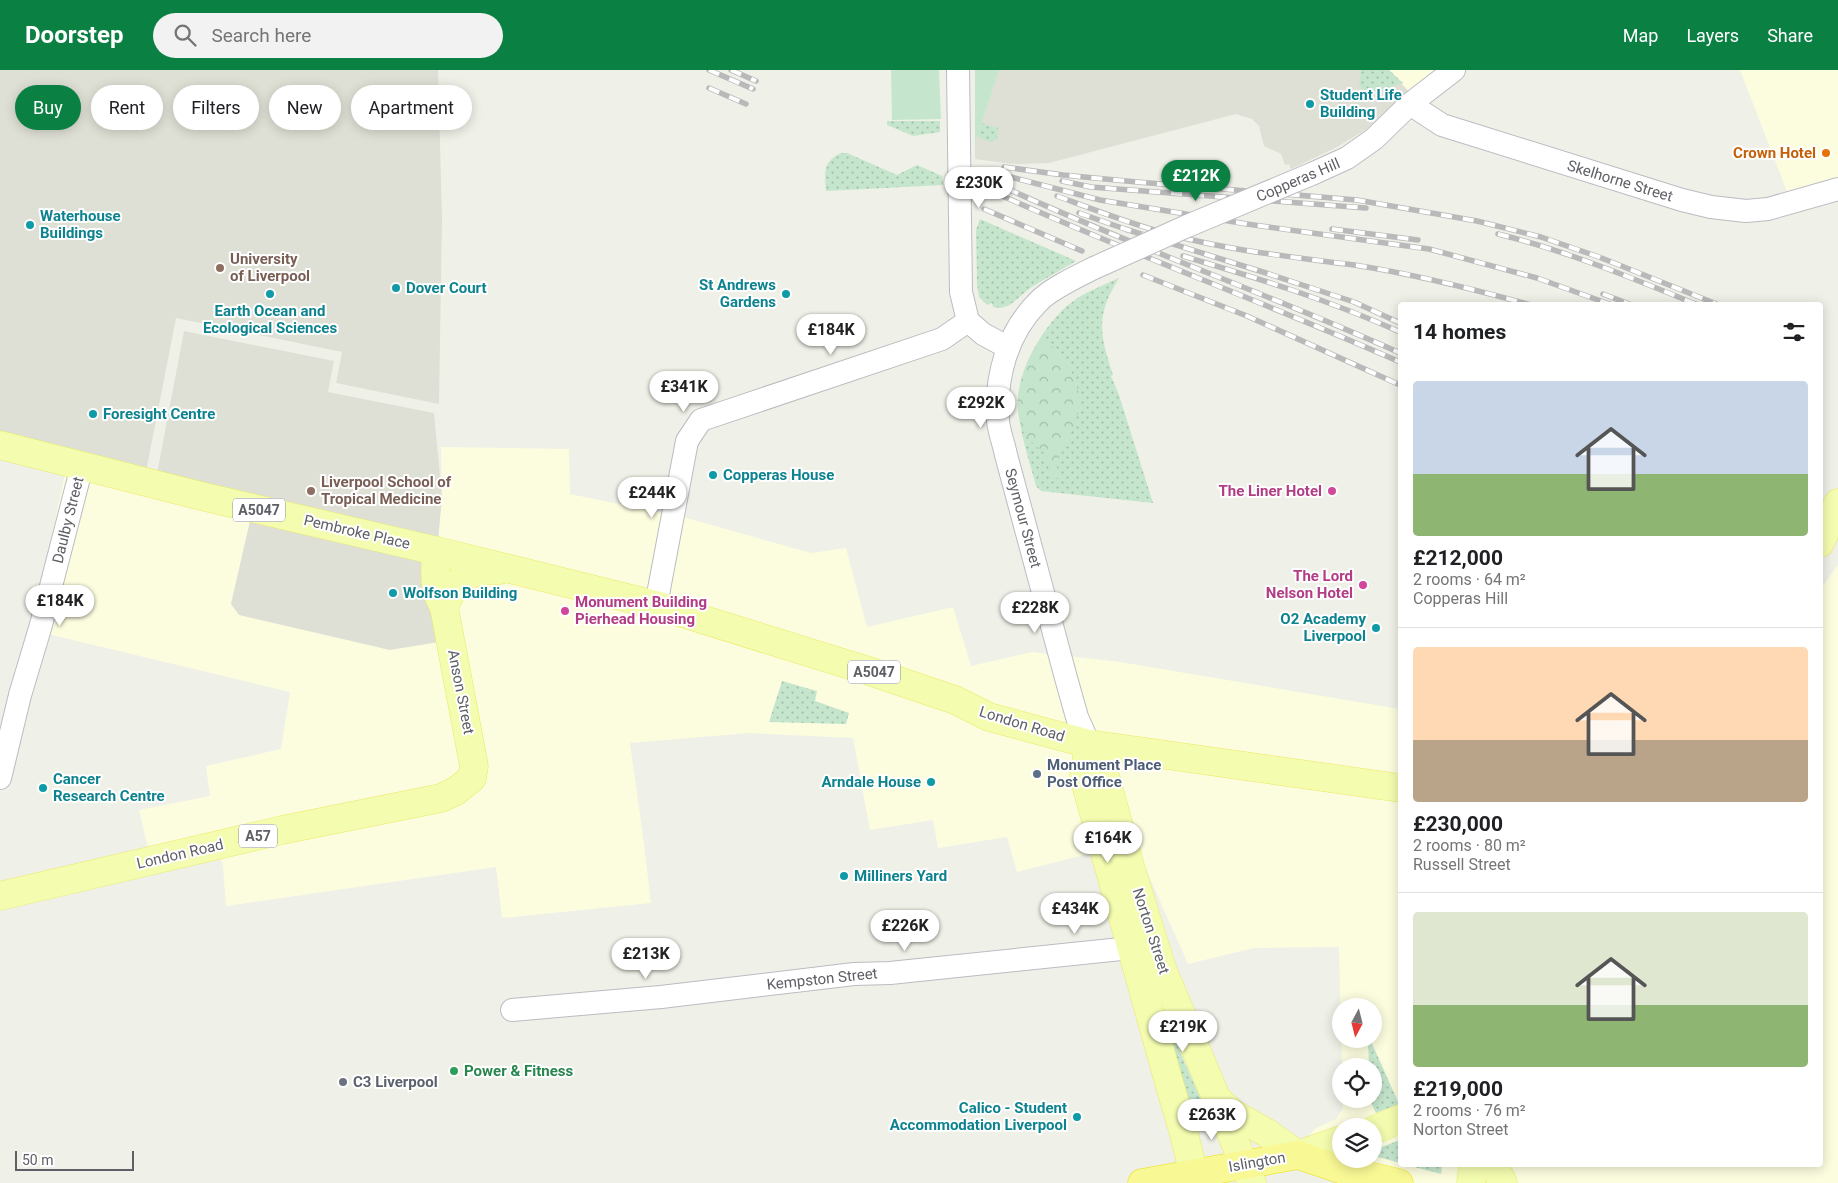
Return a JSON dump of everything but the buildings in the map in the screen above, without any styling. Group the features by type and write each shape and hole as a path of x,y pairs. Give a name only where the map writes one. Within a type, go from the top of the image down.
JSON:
{"highway":[{"name":"Islington","path":"1142,1183 1242,1176 1298,1156"},
{"path":"1298,1156 1343,1170 1399,1183"}],"main road":[{"name":"Pembroke Place","path":"0,445 205,497 514,569 656,605"},
{"path":"1823,536 1838,503"},
{"name":"Anson Street","path":"437,551 436,581 440,601 444,607 473,755 472,778"},
{"path":"444,607 454,586 463,578 487,570 514,569"},
{"name":"London Road","path":"656,605 869,670 955,700 989,717 1089,744 1398,788"},
{"name":"Norton Street","path":"1089,744 1084,776 1085,781 1183,1130 1194,1178"},
{"name":"Norton Street","path":"1089,744 1104,772 1130,866 1162,969 1220,1102 1242,1176"},
{"name":"London Road","path":"0,896 41,888 282,830 441,798 456,791 472,778"},
{"path":"0,882 12,886 41,888"},
{"path":"0,908 20,901 41,888"},
{"path":"1220,1102 1233,1114 1267,1133 1298,1156"},
{"path":"1382,1127 1398,1120"},
{"name":"Islington","path":"1298,1156 1332,1143"},
{"path":"1471,1183 1473,1167"},
{"path":"1495,1167 1503,1183"}],"street":[{"path":"958,70 961,292 968,321 983,334 1008,347"},
{"name":"Copperas Hill","path":"1008,347 1023,319 1040,300 1072,280 1094,268 1186,227 1347,158 1373,140 1410,104 1454,70"},
{"name":"Skelhorne Street","path":"1410,104 1442,125 1682,200 1711,207 1746,211 1768,209 1838,190"},
{"path":"656,605 687,441 701,420 942,339 968,321"},
{"name":"Seymour Street","path":"1008,347 999,384 998,423 1077,717 1089,744"},
{"name":"Daulby Street","path":"0,778 20,695 42,625 82,466"},
{"name":"Kempston Street","path":"512,1010 661,997 854,974 1121,949 1131,944"}],"shaded area":[{"name":"University of Liverpool","path":"0,70 438,70 438,85 351,85 351,130 440,130 442,218 439,404 336,383 342,352 176,318 144,482 0,445"},
{"path":"975,70 1389,70 1410,93 1381,116 1382,120 1337,147 1291,169 1289,164 1285,165 1281,154 1264,146 1259,126 1252,119 1236,114 1049,163 1012,164 975,159"},
{"path":"1389,70 1454,70 1410,93"},
{"path":"1740,70 1838,70 1838,192 1791,202"},
{"name":"Liverpool School of Tropical Medicine","path":"184,331 334,361 328,392 434,413 442,497 437,551 451,640 390,650 239,615 231,604 253,508 155,484"},
{"path":"441,447 569,449 570,494 683,517 811,553 846,548 867,627 953,607 971,666 1032,652 1120,662 1398,709 1398,1167 1823,1167 1823,586 1838,565 1838,1183 1399,1183 1345,1168 1382,1168 1382,1118 1337,1118 1343,1108 1382,1108 1382,1058 1342,1058 1341,1048 1382,1048 1382,998 1340,998 1339,947 1254,948 1188,964 1128,829 1084,855 1017,872 1007,837 938,848 933,820 870,830 853,738 749,733 630,743 651,903 502,918 496,867 226,906 223,867 218,845 151,861 139,810 210,796 206,766 281,749 290,692 31,630 65,474 253,508 231,604 393,650 437,551 442,497"},
{"path":"1332,1121 1332,1164 1298,1155 1314,1129"}],"green space":[{"path":"891,70 939,70 941,119 892,120"},
{"path":"975,70 999,70 975,143"},
{"path":"1361,70 1389,70 1403,83 1368,94 1359,87"},
{"path":"887,121 940,121 940,132 913,136 887,125"},
{"path":"982,123 998,128 995,141 991,142 980,138 978,133"},
{"path":"841,153 847,153 897,175 917,165 942,176 943,185 826,191 826,169 830,160"},
{"path":"980,219 1076,261 1030,288 1010,305 1001,308 993,307 992,303 987,305 979,297 977,284 976,230"},
{"path":"1119,278 1106,303 1102,325 1103,336 1113,375 1111,376 1119,395 1153,503 1041,491 1036,486 1020,425 1019,390 1023,374 1037,343 1057,316 1069,305 1081,296"},
{"path":"1042,337 1065,361 1078,390 1078,413 1057,463 1057,468 1062,474 1059,479 1050,477 1044,453 1034,445 1027,435 1021,424 1018,411 1019,388 1022,377 1036,345"},
{"path":"782,681 817,691 815,701 849,713 846,724 769,722"},
{"path":"1169,1027 1210,1120 1191,1126 1165,1029"},
{"path":"1368,1048 1374,1048 1378,1058 1369,1058"},
{"path":"1382,1066 1398,1104 1376,1113 1374,1108 1382,1108"},
{"path":"1398,1141 1398,1162 1382,1158 1382,1147"},
{"path":"1415,1167 1442,1167 1441,1174"}],"railway":[{"path":"709,70 753,89"},
{"path":"731,70 756,81"},
{"path":"709,88 746,104"},
{"path":"1004,167 1137,182 1357,200 1477,221 1541,237 1599,257 1712,302"},
{"path":"999,174 1100,200 1247,224 1429,249 1537,278 1604,302"},
{"path":"1062,181 1091,187 1366,208"},
{"path":"1008,189 1398,352"},
{"path":"989,190 1398,361"},
{"path":"1057,196 1143,227 1195,241 1421,277 1519,302"},
{"path":"984,209 1082,251"},
{"path":"1079,213 1354,302 1398,322"},
{"path":"1332,229 1418,240"},
{"path":"1498,234 1574,257 1691,302"},
{"path":"1183,256 1320,300 1398,331"},
{"path":"1143,275 1247,316 1398,384"},
{"path":"1603,294 1624,302"}],"place":[{"name":"Student Life Building","path":"1310,104"},
{"name":"Crown Hotel","path":"1826,153"},
{"name":"Waterhouse Buildings","path":"30,225"},
{"name":"University of Liverpool","path":"220,268"},
{"name":"Dover Court","path":"396,288"},
{"name":"Earth Ocean and Ecological Sciences","path":"270,294"},
{"name":"St Andrews Gardens","path":"786,294"},
{"name":"Foresight Centre","path":"93,414"},
{"name":"Copperas House","path":"713,475"},
{"name":"Liverpool School of Tropical Medicine","path":"311,491"},
{"name":"The Liner Hotel","path":"1332,491"},
{"name":"The Lord Nelson Hotel","path":"1363,585"},
{"name":"Wolfson Building","path":"393,593"},
{"name":"Monument Building Pierhead Housing","path":"565,611"},
{"name":"O2 Academy Liverpool","path":"1376,628"},
{"name":"Monument Place Post Office","path":"1037,774"},
{"name":"Arndale House","path":"931,782"},
{"name":"Cancer Research Centre","path":"43,788"},
{"name":"Milliners Yard","path":"844,876"},
{"name":"Power & Fitness","path":"454,1071"},
{"name":"C3 Liverpool","path":"343,1082"},
{"name":"Calico - Student Accommodation Liverpool","path":"1077,1117"}]}
